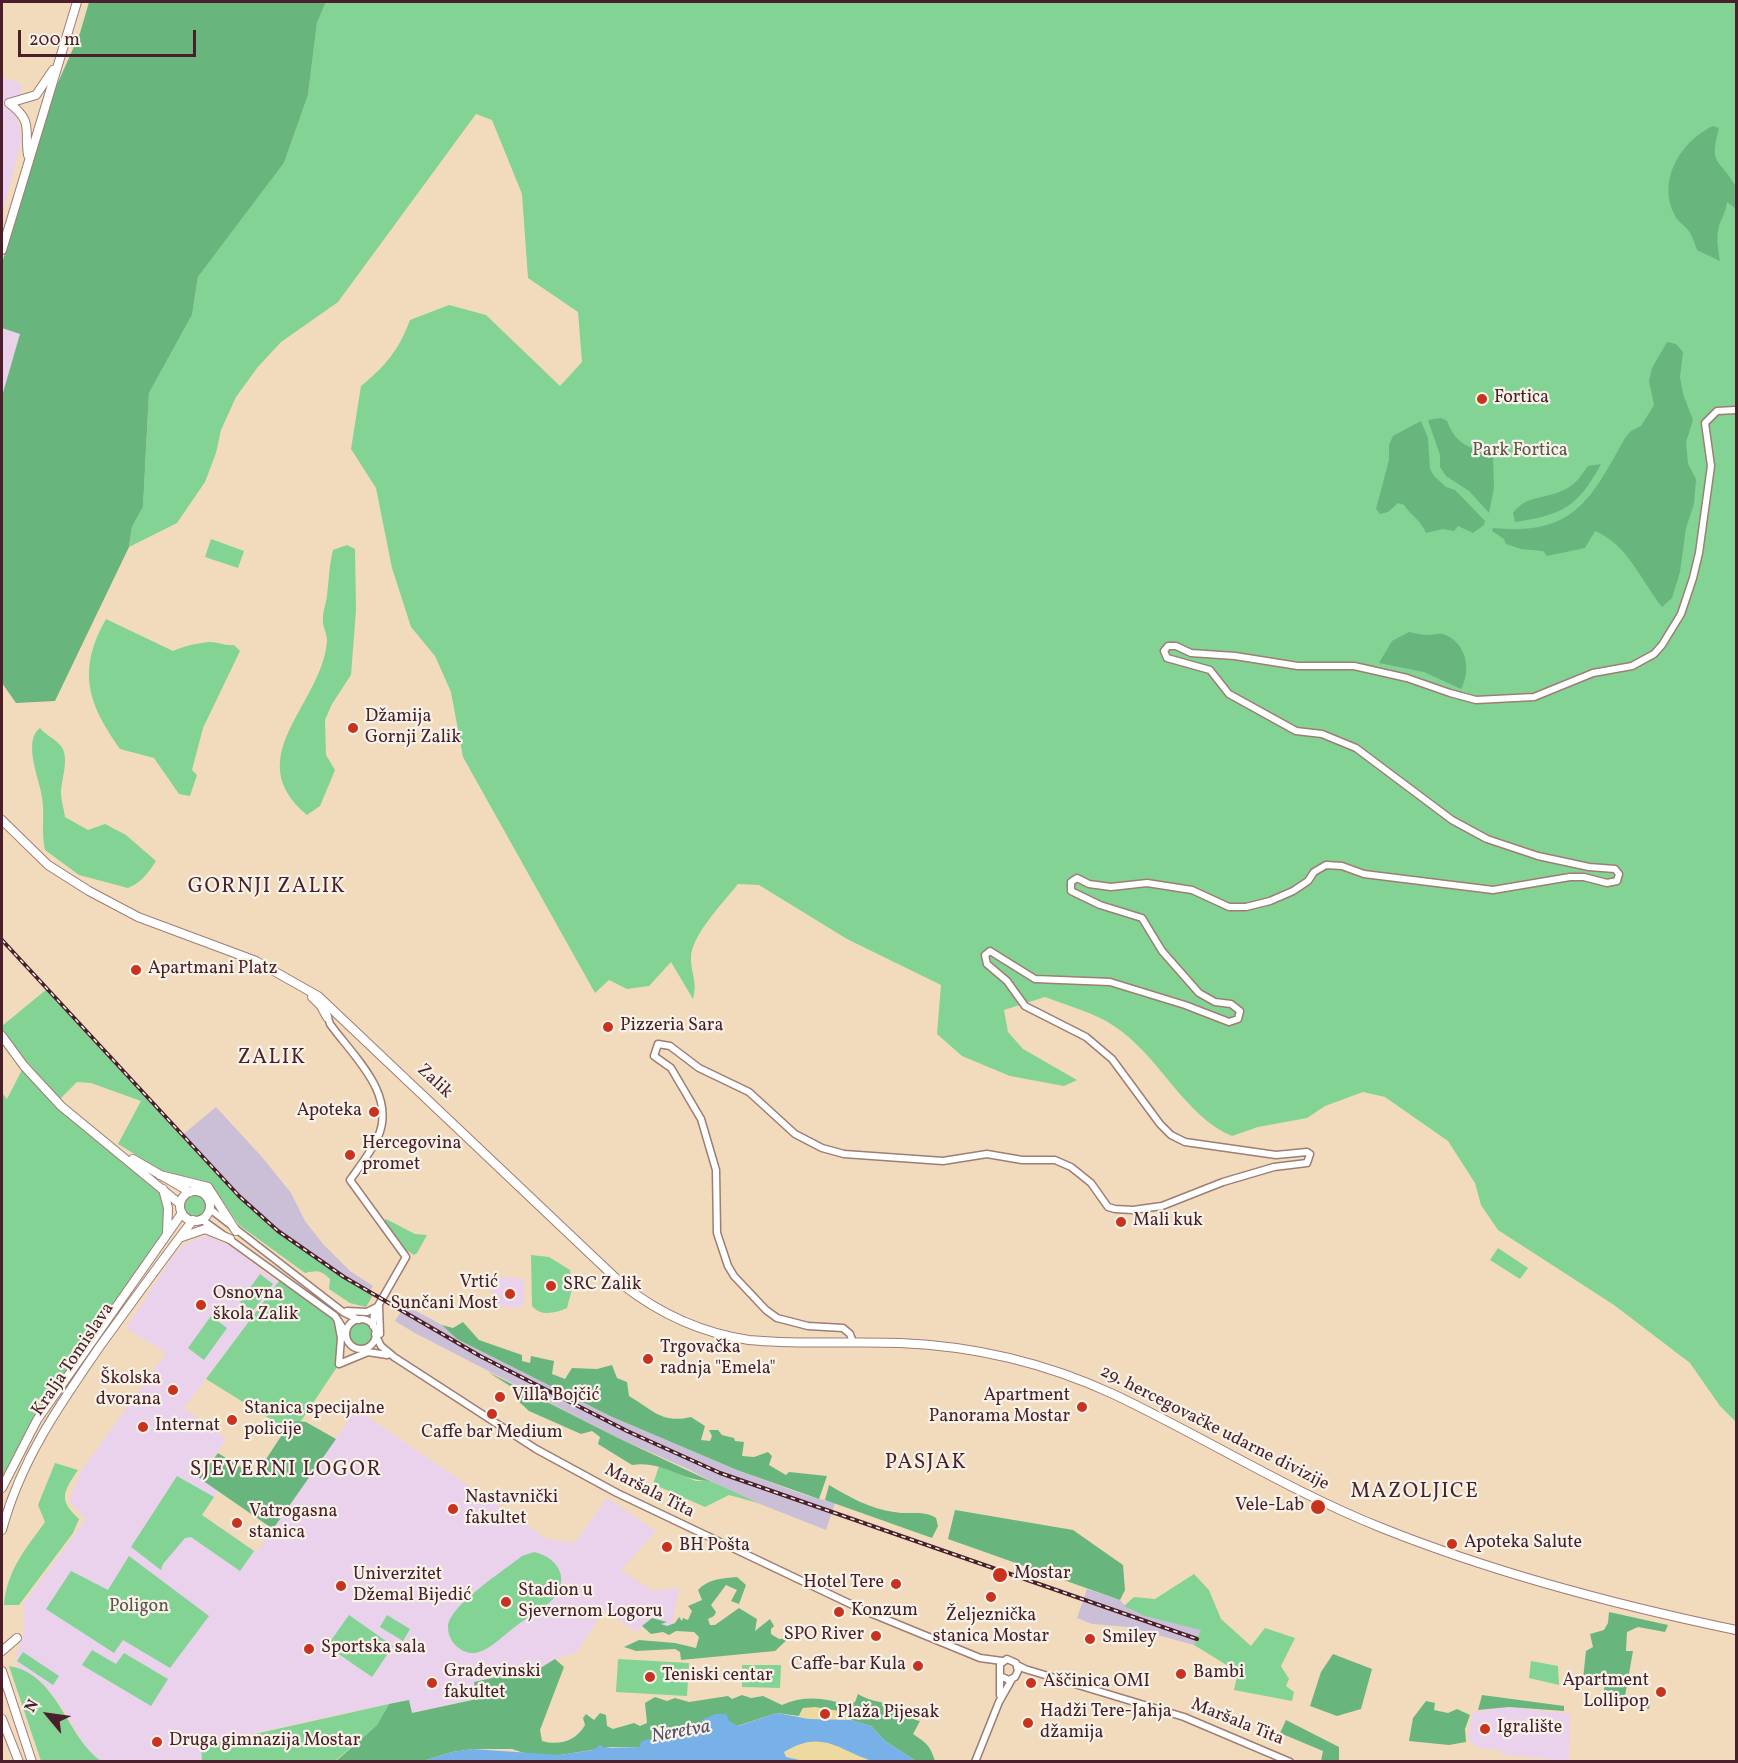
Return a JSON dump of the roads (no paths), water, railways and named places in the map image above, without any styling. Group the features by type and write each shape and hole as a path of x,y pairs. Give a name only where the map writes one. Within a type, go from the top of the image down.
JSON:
{"main road":[{"path":"2,250 77,2"},
{"path":"28,160 28,126 22,114 9,103 36,95 59,61"},
{"name":"Zalik","path":"2,820 48,865 89,891 138,917 237,952 305,987 332,1006 616,1278 651,1305 690,1325 733,1338 769,1342 843,1342"},
{"path":"282,974 316,1000 327,1017"},
{"path":"2,1036 24,1066 61,1106 180,1204"},
{"path":"109,1144 190,1192 203,1193 209,1200 210,1209 197,1220 182,1213 180,1204 183,1196 190,1192"},
{"path":"160,1174 208,1187 236,1231"},
{"path":"163,1188 168,1208 166,1235"},
{"name":"Kralja Tomislava","path":"2,1488 37,1420 182,1213"},
{"name":"Kralja Tomislava","path":"2,1530 17,1480 48,1423 178,1239 197,1220"},
{"path":"178,1239 205,1229 230,1239"},
{"name":"29. hercegovačke udarne divizije","path":"843,1342 963,1348 1011,1357 1068,1374 1131,1403 1299,1490 1379,1527 1537,1582 1651,1613 1737,1630"},
{"path":"2,1650 17,1638"},
{"path":"2,1671 32,1761"},
{"path":"2,1719 19,1761"}],"street":[{"path":"853,1342 847,1331 836,1327 808,1326 777,1317 766,1310 728,1266 717,1233 716,1170 705,1130 674,1072 654,1056 658,1044 670,1046 699,1068 749,1092 795,1134 822,1148 844,1154 943,1161 987,1154 1022,1160 1055,1160 1071,1167 1091,1183 1108,1207 1115,1209 1133,1210 1162,1206 1223,1182 1274,1167 1307,1163 1310,1154 1307,1152 1276,1155 1185,1142 1174,1137 1149,1111 1112,1059 1086,1037 1025,1006 1007,981 987,964 985,955 990,951 1035,979 1110,982 1185,1005 1229,1022 1238,1019 1240,1011 1231,1004 1215,1002 1199,993 1162,951 1142,918 1074,894 1070,887 1073,879 1111,887 1147,883 1199,892 1229,907 1246,907 1270,902 1293,891 1308,881 1314,872 1326,865 1342,866 1364,874 1493,890 1570,877 1584,877 1607,883 1617,881 1619,874 1615,869 1589,867 1538,856 1473,832 1400,783 1382,766 1356,748 1322,734 1296,731 1229,694 1210,670 1167,658 1164,651 1168,646 1176,646 1191,653 1235,656 1298,666 1354,666 1407,678 1476,700 1534,697 1593,673 1632,666 1654,654 1681,614 1700,553 1710,476 1711,455 1705,423 1717,411 1737,410"},
{"path":"197,1220 230,1239 335,1316 351,1346 365,1348 373,1343 374,1313 406,1257 392,1241 350,1180 377,1139 384,1121 384,1110 379,1092 327,1017 332,1006"},
{"path":"210,1209 341,1310 373,1326"},
{"path":"341,1310 360,1313 380,1304"},
{"path":"380,1304 380,1338 394,1358"},
{"path":"346,1333 350,1324 374,1313"},
{"path":"335,1316 341,1333 339,1364 368,1352 394,1358"},
{"path":"836,1327 841,1331 843,1342"},
{"name":"Maršala Tita","path":"375,1334 386,1352 394,1358 536,1449 603,1486 833,1597 980,1658 1002,1661"},
{"name":"Maršala Tita","path":"365,1348 386,1352"},
{"name":"Maršala Tita","path":"980,1658 999,1675"},
{"path":"975,1761 999,1702 1015,1677 1017,1665 1010,1660 1002,1661 998,1667 999,1702"},
{"name":"Maršala Tita","path":"1017,1665 1186,1718 1290,1761"},
{"name":"Maršala Tita","path":"1015,1677 1034,1672"},
{"path":"999,1675 1006,1680 1015,1677"}],"water":[{"name":"Neretva","path":"777,1713 809,1719 851,1720 871,1726 885,1741 916,1761 877,1762 832,1744 811,1742 784,1752 786,1757 804,1761 423,1761 452,1752 473,1749 560,1755 593,1750 600,1745 605,1748 640,1747 641,1742 648,1739 653,1741 672,1732 702,1726 702,1720 715,1714 726,1714 730,1722 738,1726"}],"railway":[{"path":"2,940 239,1196 278,1231 344,1277 480,1356 627,1431 720,1473 1197,1639"}],"place":[{"name":"Fortica","path":"1482,399"},
{"name":"Džamija Gornji Zalik","path":"353,728"},
{"name":"Apartmani Platz","path":"136,970"},
{"name":"Pizzeria Sara","path":"608,1027"},
{"name":"Apoteka","path":"374,1112"},
{"name":"Hercegovina promet","path":"350,1155"},
{"name":"Mali kuk","path":"1121,1222"},
{"name":"SRC Zalik","path":"551,1286"},
{"name":"Vrtić Sunčani Most","path":"510,1294"},
{"name":"Osnovna škola Zalik","path":"201,1305"},
{"name":"Trgovačka radnja \"Emela\"","path":"648,1359"},
{"name":"Školska dvorana","path":"173,1390"},
{"name":"Villa Bojčić","path":"500,1397"},
{"name":"Apartment Panorama Mostar","path":"1082,1407"},
{"name":"Caffe bar Medium","path":"492,1414"},
{"name":"Stanica specijalne policije","path":"232,1420"},
{"name":"Internat","path":"143,1427"},
{"name":"Vele-Lab","path":"1318,1507"},
{"name":"Nastavnički fakultet","path":"453,1509"},
{"name":"Vatrogasna stanica","path":"237,1523"},
{"name":"Apoteka Salute","path":"1452,1544"},
{"name":"BH Pošta","path":"667,1547"},
{"name":"Mostar","path":"1000,1575"},
{"name":"Hotel Tere","path":"896,1584"},
{"name":"Univerzitet Džemal Bijedić","path":"341,1586"},
{"name":"Željeznička stanica Mostar","path":"991,1597"},
{"name":"Stadion u Sjevernom Logoru","path":"506,1602"},
{"name":"Konzum","path":"839,1612"},
{"name":"SPO River","path":"876,1636"},
{"name":"Smiley","path":"1090,1639"},
{"name":"Sportska sala","path":"309,1649"},
{"name":"Caffe-bar Kula","path":"918,1666"},
{"name":"Bambi","path":"1181,1674"},
{"name":"Teniski centar","path":"650,1677"},
{"name":"Građevinski fakultet","path":"432,1683"},
{"name":"Aščinica OMI","path":"1031,1683"},
{"name":"Apartment Lollipop","path":"1661,1692"},
{"name":"Plaža Pijesak","path":"825,1714"},
{"name":"Hadži Tere-Jahja džamija","path":"1028,1723"},
{"name":"Igralište","path":"1485,1729"},
{"name":"Druga gimnazija Mostar","path":"157,1742"}],"district":[{"name":"GORNJI ZALIK","path":"267,888"},
{"name":"ZALIK","path":"272,1059"},
{"name":"PASJAK","path":"926,1464"},
{"name":"SJEVERNI LOGOR","path":"286,1471"},
{"name":"MAZOLJICE","path":"1415,1493"}],"park label":[{"name":"Park Fortica","path":"1520,452"},
{"name":"Poligon","path":"139,1608"}]}
